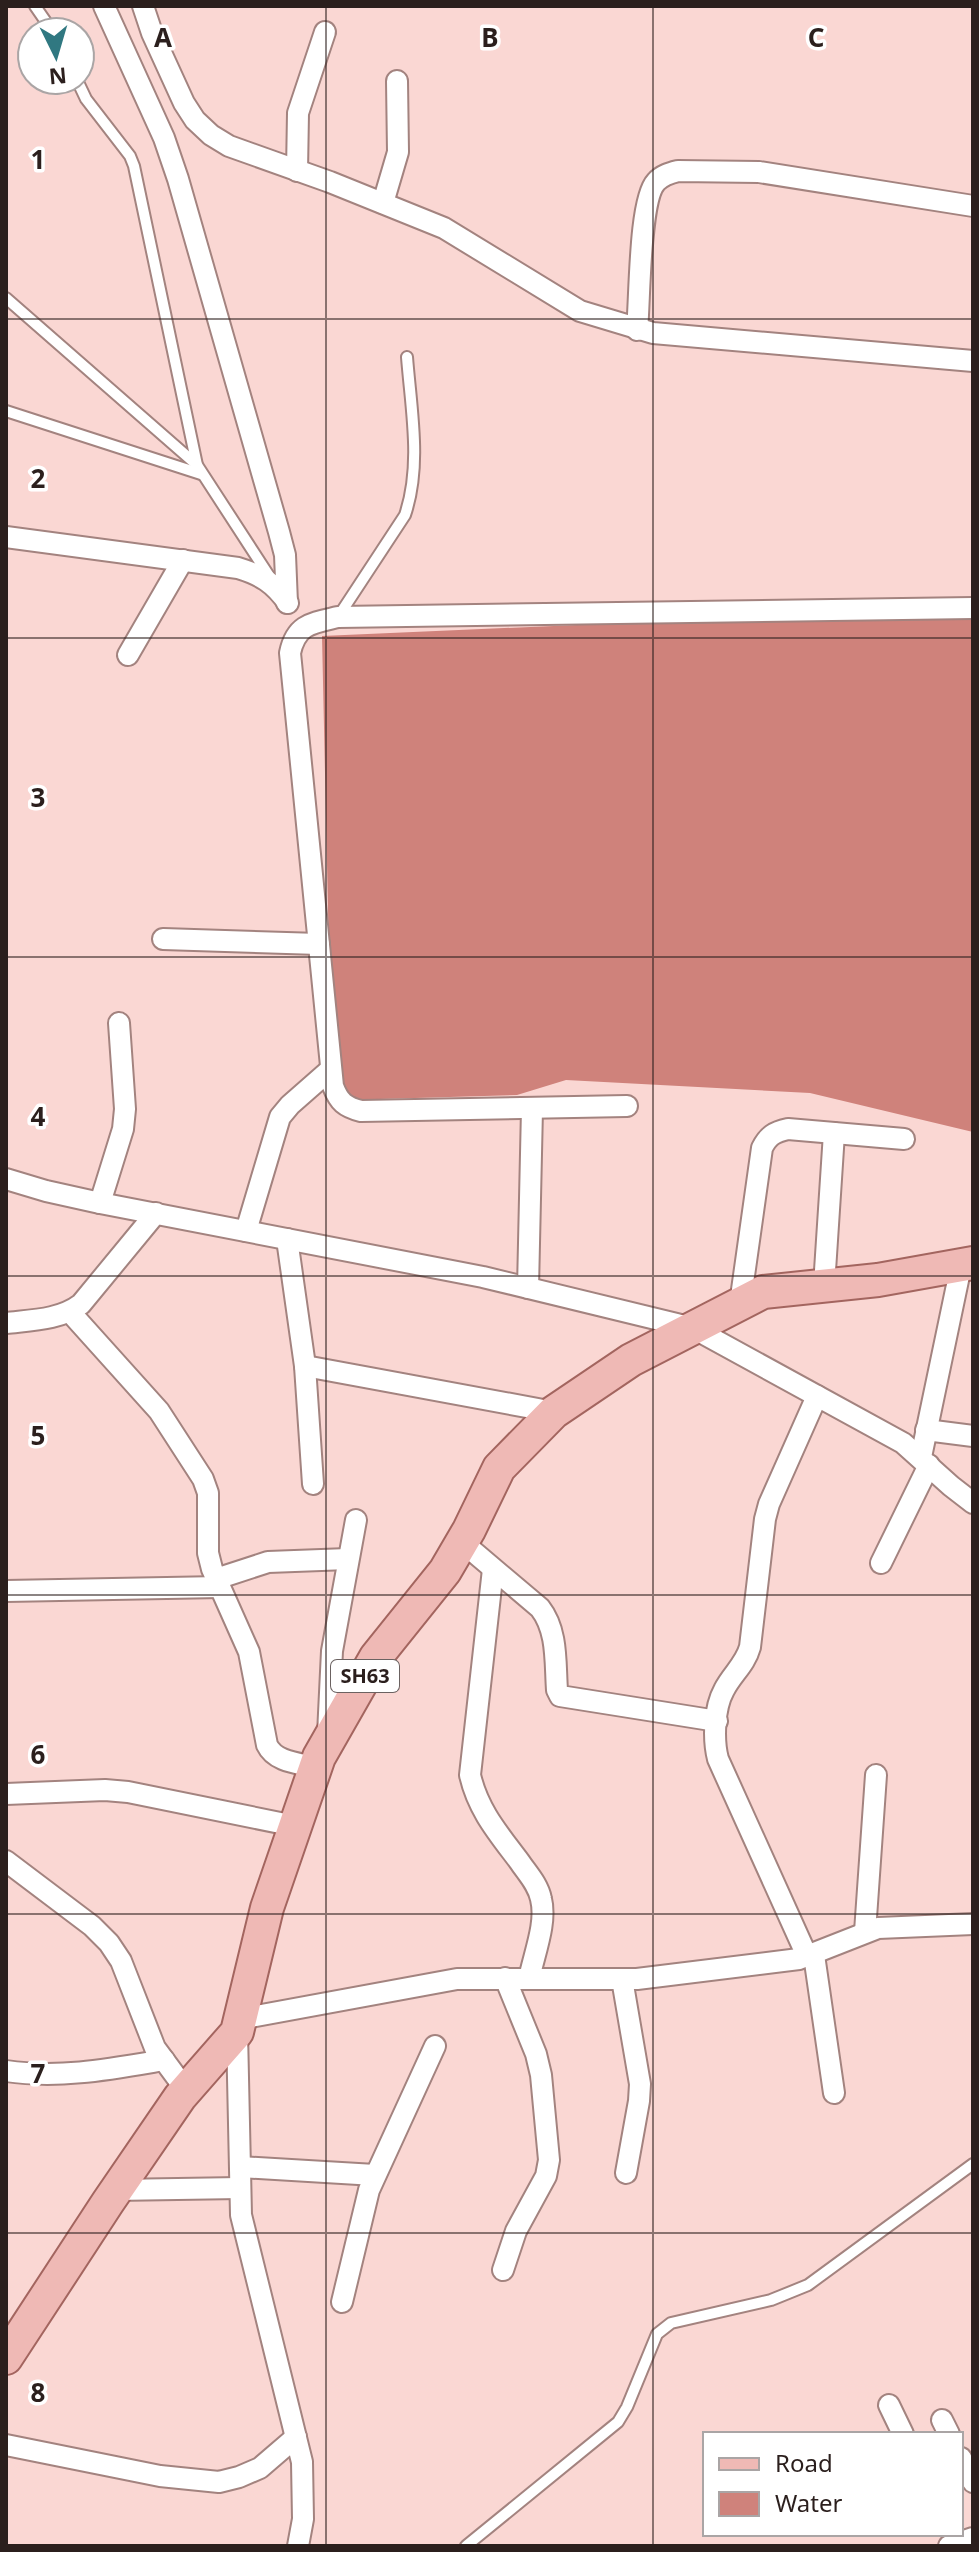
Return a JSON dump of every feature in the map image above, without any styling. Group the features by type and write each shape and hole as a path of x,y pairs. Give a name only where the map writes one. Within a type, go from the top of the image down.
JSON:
{"main road":[{"name":"SH63","path":"6,2358 115,2190 186,2090 238,2026 267,1908 321,1754 376,1657 445,1571 499,1468 554,1412 631,1360 763,1292 878,1280 967,1264"}],"street":[{"path":"104,6 164,138 178,179 285,555 283,597"},
{"path":"144,6 152,33 184,103 195,120 211,135 229,146 444,228 580,311 653,333 973,361"},
{"path":"297,171 298,113 325,32"},
{"path":"383,203 398,152 397,81"},
{"path":"637,330 646,202 657,181 665,174 678,171 759,172 973,206"},
{"path":"6,537 257,573 283,597 303,627"},
{"path":"128,655 183,560"},
{"path":"627,1106 361,1111 347,1108 338,1099 331,1069 290,653 293,640 303,627 338,617 973,608"},
{"path":"163,939 319,944"},
{"path":"100,1203 123,1129 125,1109 119,1023"},
{"path":"246,1231 280,1117 331,1069"},
{"path":"528,1288 532,1109"},
{"path":"740,1304 762,1148 767,1138 788,1129 904,1139"},
{"path":"824,1286 834,1133"},
{"path":"6,1179 100,1203 483,1277 693,1328 903,1443 973,1503"},
{"path":"6,1323 57,1316 81,1304 156,1213"},
{"path":"287,1239 305,1366 313,1484"},
{"path":"881,1563 925,1461 926,1430 967,1264"},
{"path":"70,1312 159,1411 203,1479 209,1506 208,1553 249,1652 271,1754 278,1758 321,1754 332,1651 356,1520"},
{"path":"305,1366 554,1412"},
{"path":"817,1396 769,1504 750,1647 743,1665 722,1693 714,1738 718,1759 811,1956 834,2093"},
{"path":"926,1430 973,1436"},
{"path":"462,1542 540,1608 548,1619 560,1696 717,1721"},
{"path":"6,1591 218,1583 268,1562 348,1559"},
{"path":"493,1569 470,1775 483,1813 534,1882 541,1898 543,1916 529,1979"},
{"path":"865,1932 876,1775"},
{"path":"6,1794 128,1792 295,1826"},
{"path":"6,1861 92,1926 109,1943 121,1961 148,2035 186,2090"},
{"path":"298,2546 303,2519 302,2462 244,2232 240,2188 238,2026 438,1982 505,1978 622,1979 811,1956 878,1928 973,1924"},
{"path":"503,2270 516,2231 546,2176 549,2160 541,2075 536,2054 505,1978"},
{"path":"622,1979 640,2084 626,2173"},
{"path":"342,2302 375,2175 435,2046"},
{"path":"6,2071 83,2074 164,2060"},
{"path":"240,2167 375,2175"},
{"path":"115,2190 240,2188"},
{"path":"889,2405 902,2432"},
{"path":"6,2445 160,2476 219,2482 260,2468 296,2437"},
{"path":"963,2462 973,2482"}],"lane":[{"path":"85,96 130,156 134,166 199,469"},
{"path":"6,298 199,469 283,597"},
{"path":"338,617 405,515 411,497 415,476 407,357"},
{"path":"6,411 199,469"},
{"path":"466,2546 618,2422 657,2334 671,2323 771,2300 808,2285 973,2164"}],"water":[{"path":"849,613 973,617 973,1132 810,1093 566,1080 517,1095 346,1100 331,1047 322,636"}]}
